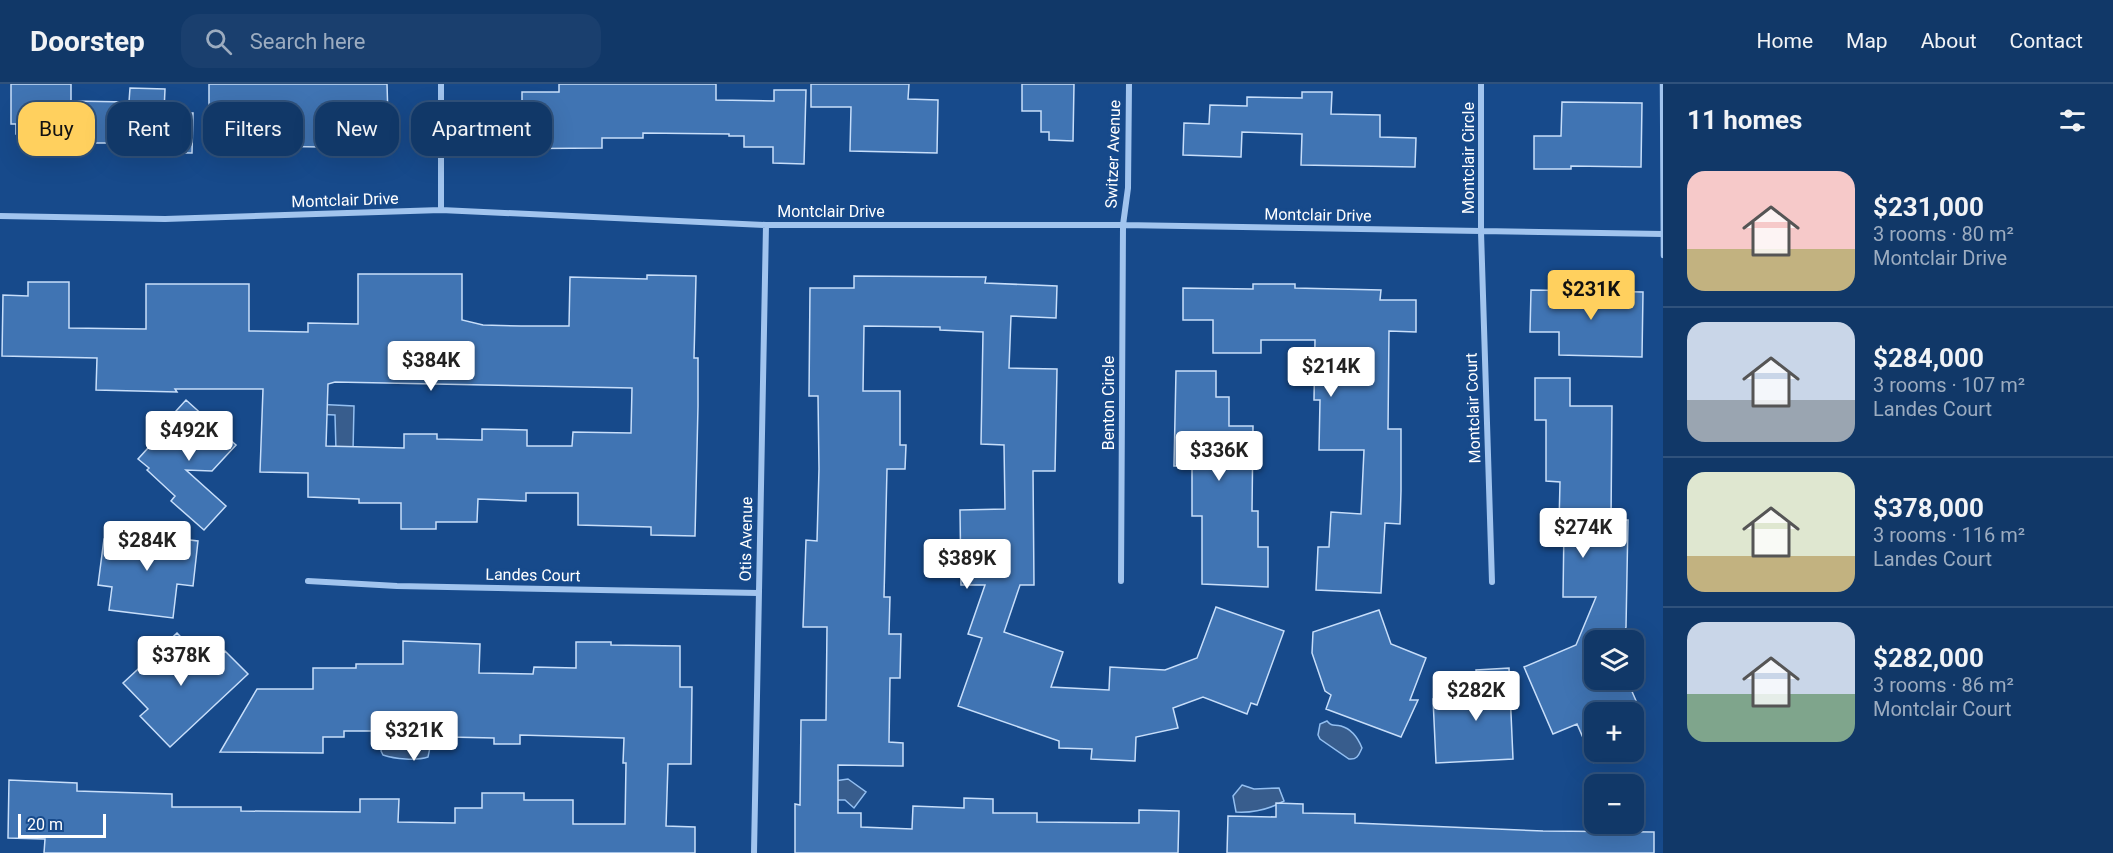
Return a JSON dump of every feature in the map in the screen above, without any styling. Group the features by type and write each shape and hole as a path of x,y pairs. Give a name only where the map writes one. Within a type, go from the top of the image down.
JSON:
{"street":[{"path":"441,84 441,210"},
{"name":"Switzer Avenue","path":"1123,225 1128,188 1129,84"},
{"name":"Montclair Circle","path":"1481,84 1481,232"},
{"name":"Montclair Drive","path":"0,216 165,219 441,210 766,225 1123,225 1663,234"},
{"name":"Otis Avenue","path":"754,853 766,225"},
{"name":"Benton Circle","path":"1121,581 1123,225"},
{"name":"Montclair Court","path":"1481,232 1492,582"},
{"name":"Landes Court","path":"308,581 397,586 758,593"}],"lane":[{"path":"1662,84 1663,256"}],"water":[{"path":"314,404 354,406 353,451 336,451 335,415 315,414"},
{"path":"1327,721 1332,725 1345,727 1354,734 1362,748 1356,758 1349,759 1320,739 1318,735 1320,724"},
{"path":"416,729 430,730 431,743 428,757 406,759 383,755 381,751 388,737 410,739"},
{"path":"848,779 866,792 854,808 845,800 824,800 821,783"},
{"path":"1242,785 1254,789 1279,788 1284,801 1261,810 1236,812 1233,796"}],"building":[{"path":"11,84 71,84 71,101 129,102 107,102 107,143 95,143 95,102 18,102 18,134 16,134 16,124 11,124"},
{"path":"209,84 387,84 388,102 315,102 315,147 303,147 303,102 209,102"},
{"path":"559,84 716,84 716,100 774,101 774,90 806,90 804,164 773,163 773,147 744,147 744,136 729,136 729,134 643,133 643,138 602,138 602,148 552,148 552,102 522,102 522,92 559,92"},
{"path":"811,84 909,84 908,99 938,100 937,153 850,151 851,107 811,107"},
{"path":"1022,84 1074,84 1073,141 1049,140 1049,132 1041,132 1041,111 1022,111"},
{"path":"130,88 165,89 164,102 129,102"},
{"path":"1302,92 1332,92 1331,114 1380,115 1380,137 1416,138 1415,167 1301,165 1302,134 1242,132 1241,157 1183,155 1184,123 1209,124 1210,105 1247,106 1247,97 1302,98"},
{"path":"1562,102 1642,103 1641,167 1571,166 1571,169 1534,169 1534,136 1561,136"},
{"path":"191,113 193,113 191,153"},
{"path":"358,274 462,274 462,320 483,325 521,326 569,326 570,277 647,279 647,275 696,276 694,358 698,358 698,406 695,536 651,535 651,527 578,525 578,493 526,493 526,501 478,499 477,522 436,522 436,529 401,529 401,503 359,503 359,499 308,497 308,473 260,472 263,389 175,389 177,392 96,390 97,358 2,356 3,295 28,296 28,282 69,282 69,328 146,329 146,284 249,284 249,331 308,332 308,323 358,324","holes":["335,382 632,388 631,433 573,432 572,446 527,446 527,430 482,429 482,440 437,439 437,434 404,434 404,448 326,446 328,384"]},
{"path":"854,276 986,277 985,283 1057,286 1056,318 1011,316 1009,368 1057,369 1055,471 1033,471 1034,585 1020,585 1004,632 1063,652 1051,687 1109,690 1110,667 1165,670 1197,658 1216,607 1284,631 1257,705 1251,703 1247,714 1203,697 1173,708 1178,728 1136,737 1135,761 1091,759 1092,749 1059,748 1059,741 958,706 982,638 968,634 985,585 961,585 960,510 1005,509 1004,445 981,444 983,332 940,330 940,327 864,326 863,391 900,391 900,445 906,445 905,469 887,469 884,597 890,597 889,634 901,634 900,678 890,678 889,742 903,743 903,766 838,765 838,813 861,813 861,827 912,829 913,806 964,808 964,798 993,799 993,813 1037,813 1037,822 1139,823 1139,810 1179,811 1178,853 795,853 795,804 800,805 801,720 826,720 827,627 803,627 806,540 817,541 819,469 818,396 809,396 810,288 854,288"},
{"path":"1253,284 1295,284 1295,288 1381,290 1380,300 1416,300 1416,332 1389,331 1388,429 1401,429 1400,524 1385,523 1381,593 1316,590 1318,547 1329,547 1331,512 1361,514 1364,450 1319,450 1320,400 1314,400 1315,340 1261,340 1261,353 1213,353 1213,320 1183,320 1183,288 1253,289"},
{"path":"1531,290 1643,292 1642,357 1559,355 1559,332 1530,332"},
{"path":"1176,371 1216,371 1216,397 1229,397 1229,426 1253,426 1252,511 1258,511 1258,547 1268,547 1268,587 1202,584 1202,516 1192,516 1192,466 1174,466"},
{"path":"1535,378 1570,378 1570,406 1612,406 1611,520 1628,520 1626,627 1625,630 1584,630 1584,690 1631,690 1637,702 1584,702 1584,740 1577,724 1553,734 1524,667 1576,645 1596,597 1563,597 1564,525 1559,525 1560,482 1546,481 1546,420 1535,420"},
{"path":"186,400 236,445 212,471 186,470 226,506 204,530 171,501 175,496 138,459 169,425 166,422"},
{"path":"121,532 198,541 193,586 177,584 173,618 109,610 112,587 98,585 104,539 120,541"},
{"path":"1379,610 1391,644 1426,658 1410,700 1418,700 1401,737 1326,709 1331,695 1325,691 1312,653 1313,632"},
{"path":"177,633 209,666 225,651 248,674 170,747 140,716 148,709 123,683"},
{"path":"403,641 480,644 479,673 533,674 534,667 576,668 576,642 680,646 680,687 692,687 691,764 668,764 666,826 695,827 695,853 44,853 45,839 8,838 9,780 77,783 77,791 172,794 172,807 241,807 241,811 360,812 360,799 399,799 398,822 455,823 455,808 482,808 482,793 524,793 524,800 573,800 573,824 625,824 624,738 520,735 520,744 494,744 494,738 448,737 448,724 395,723 395,731 344,731 344,737 323,737 323,753 220,752 257,689 313,689 313,668 356,668 356,664 403,664"},
{"path":"1509,668 1513,759 1436,763 1433,699 1477,697 1476,670"},
{"path":"1276,803 1303,804 1303,813 1355,814 1355,823 1584,831 1584,834 1654,832 1654,853 1227,853 1228,816 1276,817"}]}
